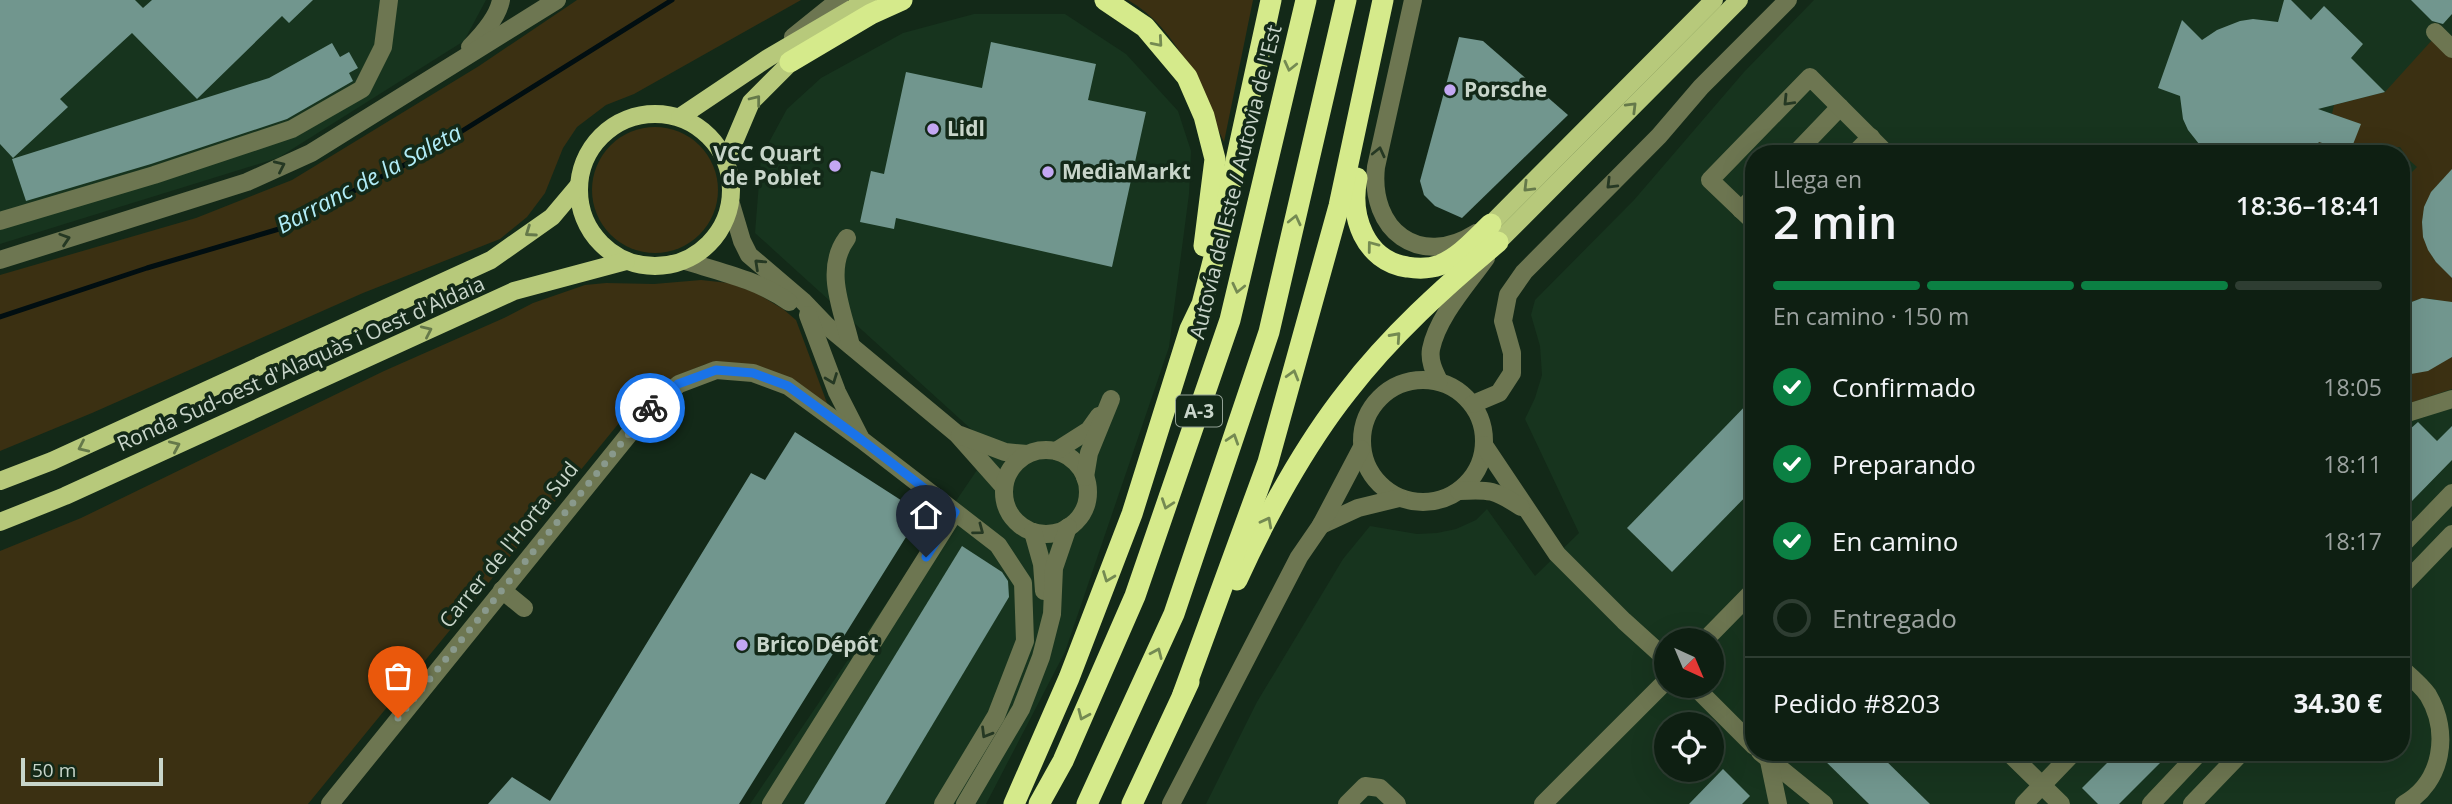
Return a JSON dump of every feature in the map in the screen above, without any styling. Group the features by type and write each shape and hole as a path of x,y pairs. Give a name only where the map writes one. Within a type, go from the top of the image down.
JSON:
{"highway":[{"path":"790,62 871,14 902,0"},
{"path":"1105,0 1145,27 1187,77 1205,116 1214,159 1207,233 1192,302 1190,329"},
{"path":"1014,804 1069,678 1132,514 1190,329 1202,304 1271,0"},
{"name":"Autovía del Este / Autovia de l'Est","path":"1039,804 1063,761 1135,596 1230,320 1306,0"},
{"name":"A-3","path":"1087,804 1174,614 1269,332 1346,0"},
{"path":"1183,694 1268,462 1339,206 1383,0"},
{"path":"1391,0 1354,192 1354,210 1364,235 1381,258 1396,265 1425,269 1440,265 1494,233"},
{"path":"1132,804 1241,571 1290,476 1347,392 1494,233"}],"main road":[{"path":"680,117 839,9 867,0"},
{"path":"1494,233 1714,0"},
{"path":"1494,233 1739,0"},
{"path":"726,160 751,103 839,9"},
{"path":"657,114 680,117 699,127 715,142 726,160 732,182 731,204 722,228 706,247 685,261 666,266 645,267 626,261 605,249 590,231 581,209 579,185 584,162 595,142 613,126 634,117 657,114"},
{"name":"Ronda Sud-oest d'Alaquàs i Oest d'Aldaia","path":"0,481 52,461 491,260 552,217 579,185"},
{"name":"Ronda Sud-oest d'Alaquàs i Oest d'Aldaia","path":"0,522 65,496 514,291 626,261"}],"street":[{"path":"0,221 154,175 292,129 362,89 383,47 388,0"},
{"path":"450,67 482,35 501,0"},
{"path":"0,260 247,182 311,153 557,0"},
{"path":"1413,0 1376,167 1376,201 1383,218 1394,230 1406,240 1420,246 1451,245 1494,233"},
{"path":"1473,404 1499,393 1513,373 1512,354 1503,321 1508,295 1524,272 1659,136 1701,87 1788,0"},
{"path":"2435,32 2452,49"},
{"path":"1745,206 1710,180 1810,77 1879,145"},
{"path":"1803,145 1840,107"},
{"path":"1863,145 1871,137"},
{"path":"731,204 741,241 750,256 851,346 957,434 1004,487"},
{"path":"1439,381 1432,367 1431,350 1437,332 1494,233"},
{"path":"848,238 839,249 833,278 851,346"},
{"path":"685,261 754,282 775,292 828,326"},
{"path":"808,315 837,392 862,440 998,545 1023,583 1025,641 996,716 943,804"},
{"name":"Carrer de l'Horta Sud","path":"330,804 651,407 678,384 716,370 753,373 788,386 862,440"},
{"path":"1460,491 1472,478 1485,445 1484,429 1473,404 1457,389 1439,381 1419,379 1399,383 1382,394 1369,410 1362,428 1361,449 1365,464 1385,490 1399,498 1420,502 1441,500 1460,491 1497,491 1525,509"},
{"path":"1056,451 1089,430 1111,399 1088,453 1085,477"},
{"path":"2410,412 2452,399"},
{"path":"957,434 1005,452 1027,454 1042,450 1056,451 1079,465 1088,491 1086,505 1079,518 1057,533 1033,532 1020,526 1010,515 1005,502 1007,474 1016,462 1027,454"},
{"path":"1485,445 1557,554 1654,648"},
{"path":"1171,804 1299,557 1321,525 1361,449"},
{"path":"2410,537 2451,495"},
{"path":"1321,525 1358,508 1399,498"},
{"path":"771,804 955,512"},
{"path":"965,804 1021,709 1041,657 1052,614 1054,568 1068,527"},
{"path":"1033,532 1042,564 1045,598 1041,657"},
{"path":"2410,578 2452,534"},
{"path":"502,590 524,608"},
{"path":"1717,628 1745,599"},
{"path":"2403,804 2413,799 2427,783 2437,765 2442,742 2438,716 2426,693 2410,677"},
{"path":"1543,804 1654,693"},
{"path":"1706,698 1745,736"},
{"path":"1762,761 1778,804"},
{"path":"1773,761 1824,804"},
{"path":"2017,761 2061,804"},
{"path":"2024,804 2066,761"},
{"path":"2151,804 2192,761"},
{"path":"2192,804 2233,761"},
{"path":"1347,804 1365,786 1380,788 1397,804"},
{"path":"1807,804 1816,804"}],"shaded area":[{"path":"0,0 486,0 464,41 278,158 0,244"},
{"path":"577,0 801,0 634,94 606,105 577,127 563,148 545,193 527,217 500,239 363,293 0,451 0,275 196,218 292,180 479,66"},
{"path":"1128,0 1253,0 1224,142 1197,82 1175,44 1146,13"},
{"path":"1814,0 2452,0 2452,804 1206,804 1257,702 1343,559 1370,526 1417,534 1437,533 1456,529 1476,520 1487,509 1535,576 1579,533 1525,419 1542,375 1540,346 1531,315 1535,300 1634,200 1744,72"},
{"path":"974,14 1065,14 1126,54 1178,111 1191,151 1189,194 1169,347 1065,652 986,804 750,804 992,448 755,233 761,157 787,109 821,78 903,33"},
{"path":"2433,39 2452,58 2452,172 2439,183 2430,196 2423,224 2424,238 2430,252 2452,275 2452,305 2425,299 2410,303 2410,174 2417,167 2410,161 2410,145 2352,145 2360,124 2332,114 2334,105 2385,92"},
{"path":"655,127 679,131 700,145 714,166 718,190 714,214 700,235 679,249 655,253 631,249 610,235 596,214 592,190 596,166 610,145 631,131"},
{"path":"2321,140 2333,145 2317,145"},
{"path":"701,280 729,283 756,293 796,320 830,411 730,363 706,364 676,376 650,394 646,390 308,804 0,804 0,551 81,518 384,371 533,303 585,285"},
{"path":"2452,357 2452,389 2410,403 2410,373 2422,371"}],"building":[{"path":"0,0 135,0 143,8 152,0 313,0 289,23 282,16 197,99 132,33 60,99 68,107 13,158 0,144"},
{"path":"2284,0 2291,0 2311,20 2324,6 2363,44 2351,58 2385,92 2318,109 2361,124 2353,145 2328,145 2319,142 2317,145 2200,145 2183,119 2180,96 2158,88 2182,20 2202,40 2217,30 2240,21 2253,19 2278,22"},
{"path":"2411,0 2452,0 2452,14 2443,24 2432,21"},
{"path":"1459,37 1483,41 1568,115 1462,218 1435,206 1424,195 1420,181"},
{"name":"MediaMarkt","path":"991,42 1096,64 1088,100 1146,112 1112,267 896,218 894,229 860,222 871,171 884,174 906,72 982,88"},
{"path":"332,43 340,57 349,52 358,68 349,73 353,81 287,119 151,164 26,201 12,159 269,78"},
{"path":"2452,169 2452,278 2428,250 2423,237 2422,222 2424,207 2431,192"},
{"path":"2422,298 2452,302 2452,357 2428,371 2411,374 2410,374 2410,303"},
{"path":"1745,406 1745,497 1672,572 1627,528"},
{"path":"2418,422 2437,441 2452,426 2452,460 2412,501 2410,499 2410,429"},
{"name":"Brico Dépôt","path":"795,432 921,513 739,804 488,804 512,777 550,801 751,473 765,480"},
{"path":"962,546 1002,572 1008,581 1009,597 885,804 804,804"},
{"path":"1825,761 1886,761 1930,804 1869,804"},
{"path":"2109,761 2162,761 2119,804 2098,804 2082,788"},
{"path":"1724,770 1750,796 1742,804 1689,804 1710,782 1724,782"}],"waterway":[{"name":"Barranc de la Saleta","path":"0,317 147,268 279,229 422,156 672,0"}],"way so far":[{"path":"398,718 650,408"}],"place":[{"name":"Porsche","path":"1450,90"},
{"name":"Lidl","path":"933,129"},
{"name":"VCC Quart de Poblet","path":"835,166"},
{"name":"MediaMarkt","path":"1048,172"},
{"name":"Brico Dépôt","path":"742,645"}],"route":[{"path":"650,408 678,384 716,370 753,373 788,386 955,512 926,557"}]}
